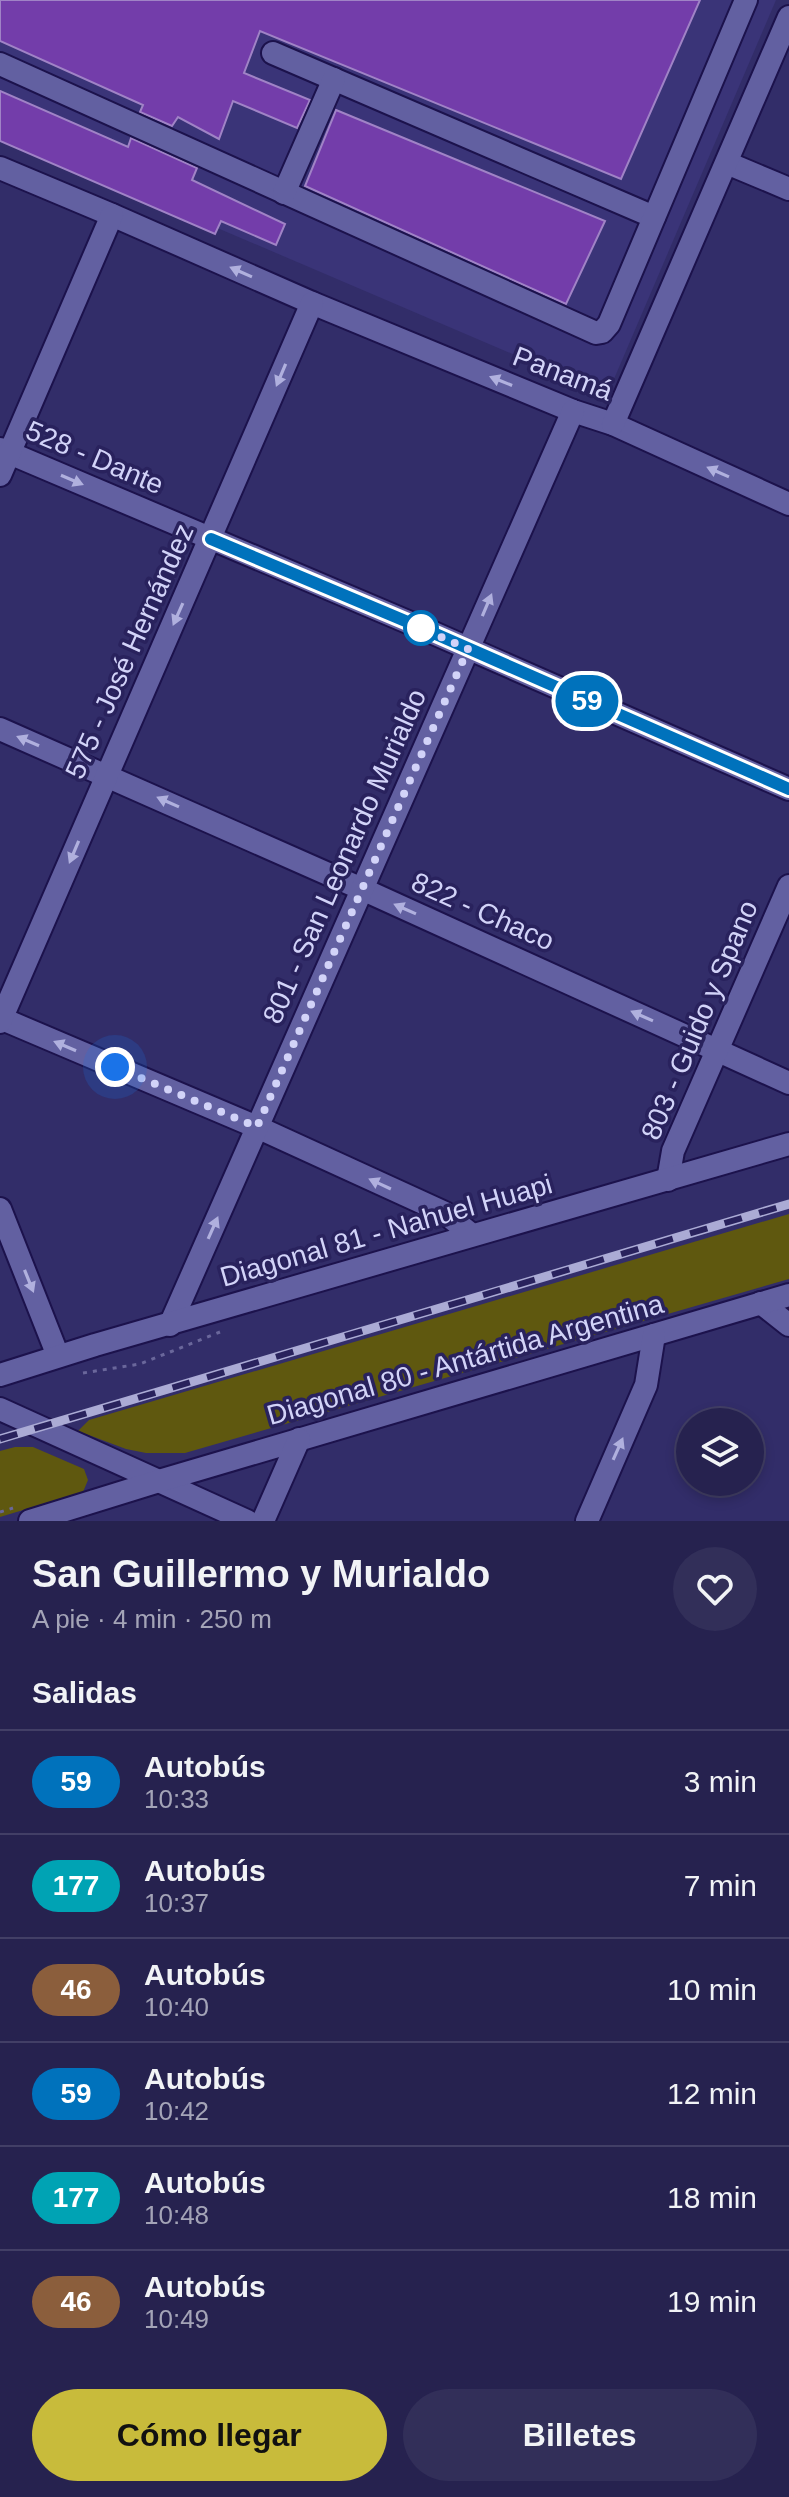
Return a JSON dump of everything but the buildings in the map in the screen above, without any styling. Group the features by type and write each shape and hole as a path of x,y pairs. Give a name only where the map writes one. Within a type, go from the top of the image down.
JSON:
{"street":[{"path":"0,64 596,333 602,332 609,324 746,0"},
{"path":"613,424 789,17"},
{"path":"273,53 654,217"},
{"path":"284,193 334,79"},
{"path":"727,163 789,189"},
{"name":"Panamá","path":"0,168 312,303 573,411 613,424 789,504"},
{"path":"0,475 5,451 112,215"},
{"name":"575 - José Hernández","path":"0,1019 312,303"},
{"name":"801 - San Leonardo Murialdo","path":"170,1325 573,411"},
{"name":"528 - Dante","path":"5,451 422,628 789,789"},
{"name":"822 - Chaco","path":"0,729 789,1083"},
{"name":"803 - Guido y Spano","path":"668,1180 673,1151 789,886"},
{"path":"0,1019 257,1127 445,1213 472,1235"},
{"name":"Diagonal 81 - Nahuel Huapi","path":"0,1375 789,1144"},
{"path":"0,1209 58,1356"},
{"name":"Diagonal 80 - Antártida Argentina","path":"30,1521 789,1295"},
{"path":"761,1303 789,1325"},
{"path":"587,1521 646,1385 654,1335"},
{"path":"0,1409 247,1521"},
{"path":"263,1521 299,1439"}],"path":[{"path":"73,1374 140,1364 231,1329"}],"shaded area":[{"path":"0,0 776,0 611,386 599,391 0,135"},
{"path":"789,1214 789,1279 185,1453 146,1453 126,1449 78,1431 89,1420"},
{"path":"33,1447 84,1469 88,1480 83,1492 0,1517 0,1451"}],"railway":[{"path":"0,1439 789,1204"}],"bus line":[{"name":"59","path":"211,539 789,789"}],"route":[{"path":"115,1067 257,1127 468,649 421,628"}]}
